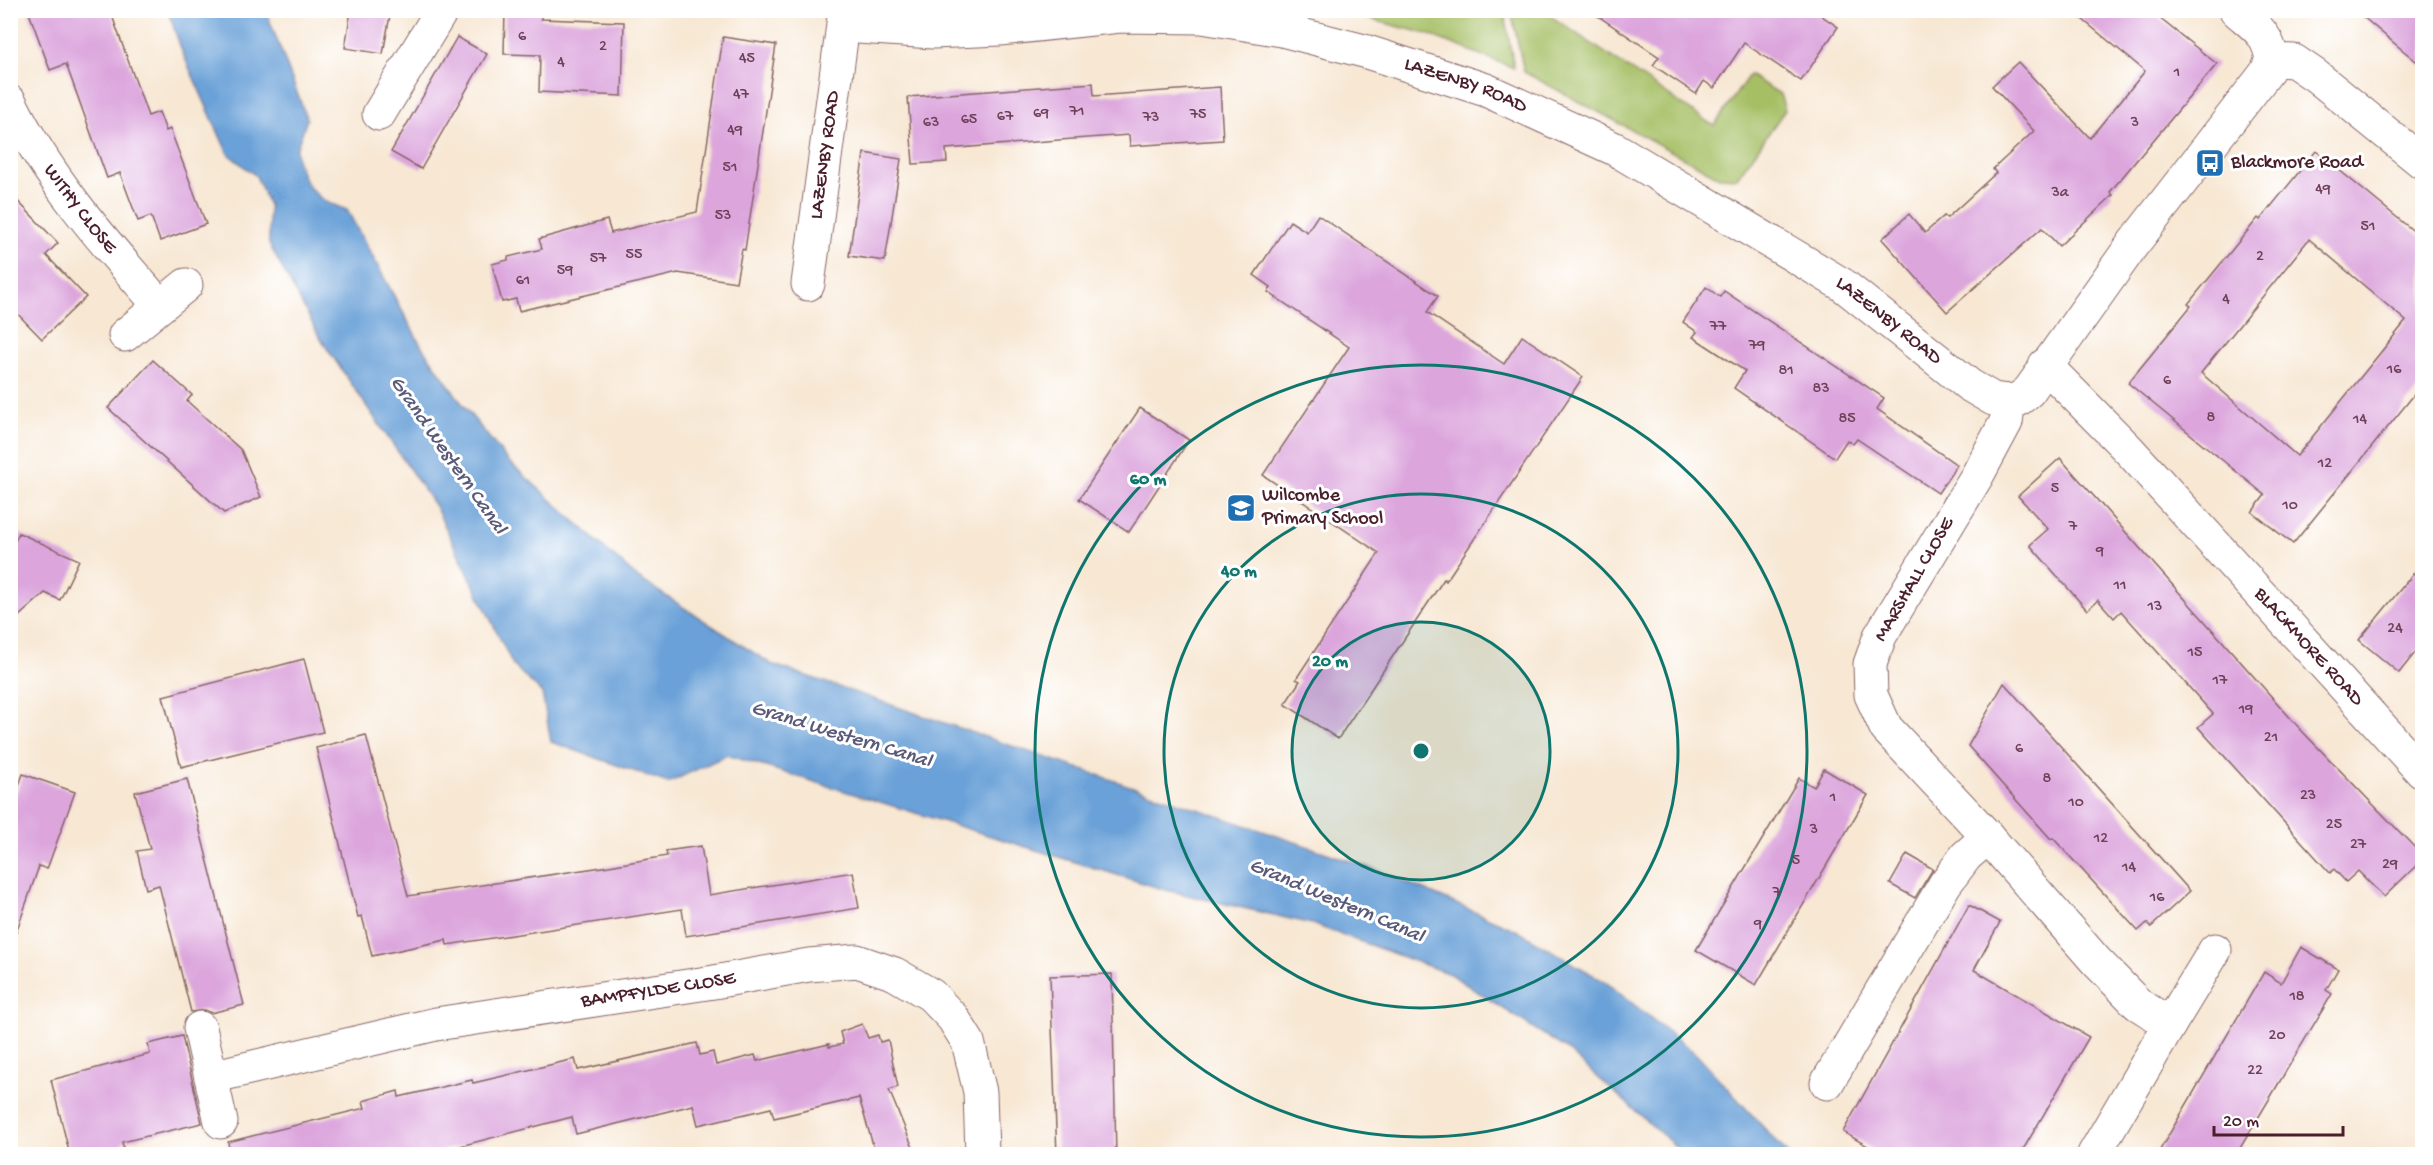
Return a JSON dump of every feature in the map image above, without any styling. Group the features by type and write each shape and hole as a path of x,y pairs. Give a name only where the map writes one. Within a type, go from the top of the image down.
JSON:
{"street":[{"path":"379,114 442,10"},
{"path":"2009,401 2019,399 2029,391 2045,365 2140,235 2266,73 2272,60 2270,43 2260,31 2235,10"},
{"name":"LAZENBY ROAD","path":"808,284 844,18 933,32 1000,29 1120,16 1202,17 1292,33 1364,51 1474,86 1615,149 1843,285 1969,385 1993,399 2009,401"},
{"path":"2272,60 2294,61 2316,76 2422,162"},
{"name":"WITHY CLOSE","path":"10,102 26,134 64,188 105,243 160,306"},
{"path":"125,335 186,285"},
{"name":"BLACKMORE ROAD","path":"2045,365 2129,450 2422,772"},
{"name":"MARSHALL CLOSE","path":"2009,401 2006,422 1977,476 1880,636 1870,664 1871,695 1886,728 1988,837 2096,961 2138,1004 2170,1024"},
{"path":"1827,1083 1945,884 1966,856 1988,837"},
{"path":"2094,1155 2215,951"},
{"name":"BAMPFYLDE CLOSE","path":"212,1077 436,1024 714,982 809,965 857,961 895,974 931,995 953,1018 968,1042 980,1092 982,1155"},
{"path":"200,1028 221,1122"}],"green space":[{"path":"1338,11 1504,11 1514,68 1427,34"},
{"path":"1511,11 1543,11 1714,126 1749,75 1780,94 1785,110 1737,178 1719,177 1524,72"}],"water":[{"name":"Grand Western Canal","path":"168,11 266,11 307,119 296,150 297,160 310,188 324,201 347,210 422,347 466,409 508,461 638,578 771,664 1380,871 1516,930 1607,983 1696,1054 1788,1154 1684,1154 1566,1049 1450,974 1312,924 1166,890 727,755 668,783 551,742 542,693 513,665 435,506 322,341 269,244 269,206 256,176 228,154 183,54"}],"building":[{"path":"28,10 110,10 148,116 159,112 166,131 170,129 206,224 160,241 151,216 138,221 120,173 107,178 66,64 50,70"},
{"path":"351,10 391,10 383,54 345,48"},
{"path":"505,10 541,10 541,19 624,22 622,96 539,92 540,55 504,54"},
{"path":"1589,10 1813,10 1838,27 1801,81 1744,43 1714,88 1704,81 1696,94 1653,65 1659,57"},
{"path":"2071,10 2149,10 2217,64 2110,192 2113,195 2059,246 2042,228 1947,312 1882,239 1909,214 1925,233 1944,216 1947,218 1996,173 1993,169 2034,131 1992,86 2018,62 2090,138 2145,71"},
{"path":"2355,10 2422,10 2422,66 2394,43"},
{"path":"457,37 487,54 421,169 391,152"},
{"path":"723,37 776,45 745,250 742,249 736,282 678,273 519,311 516,299 502,302 492,264 508,260 508,257 542,249 539,239 607,220 611,233 697,212"},
{"path":"1093,83 1094,96 1220,87 1223,140 1130,146 1129,135 1059,140 946,149 947,162 913,164 908,97"},
{"path":"2316,151 2422,238 2422,385 2293,544 2252,512 2265,495 2128,383 2191,306 2188,304 2258,218 2260,220","holes":["2309,239 2406,321 2297,456 2201,373"]},
{"path":"864,153 901,159 885,261 849,256"},
{"path":"10,193 58,243 46,255 86,297 42,339 10,306"},
{"path":"1318,215 1438,296 1427,312 1504,364 1522,336 1583,377 1446,581 1444,579 1338,739 1285,704 1300,681 1296,679 1379,553 1263,475 1349,347 1268,292 1271,287 1254,275 1290,221 1307,232"},
{"path":"1706,287 1720,297 1724,291 1884,398 1877,409 1957,465 1938,493 1857,439 1853,444 1847,440 1835,458 1734,388 1745,371 1693,337 1697,332 1683,322"},
{"path":"153,360 192,395 187,401 241,450 261,497 224,513 108,408"},
{"path":"1140,408 1189,440 1129,532 1079,499"},
{"path":"2060,458 2301,730 2422,855 2422,860 2384,897 2358,871 2346,882 2334,869 2330,873 2198,727 2213,714 2121,611 2114,618 2098,600 2087,610 2030,545 2048,529 2018,496"},
{"path":"19,533 79,560 60,600 45,593 10,624 10,551"},
{"path":"2422,563 2422,644 2399,673 2359,640"},
{"path":"304,659 323,732 181,767 163,696"},
{"path":"2004,683 2190,891 2151,927 2147,923 2138,931 2053,838 2051,839 1968,746"},
{"path":"366,735 408,896 609,866 667,856 666,851 701,846 709,895 853,872 859,908 686,936 682,909 447,945 446,940 372,956 362,916 358,917 316,748"},
{"path":"1824,769 1868,795 1756,985 1696,950 1799,778 1814,787"},
{"path":"23,774 75,792 47,869 39,866 16,933 10,932 10,810"},
{"path":"187,779 244,1005 211,1013 205,1010 191,1012 159,885 146,889 137,851 150,849 135,792"},
{"path":"1907,854 1933,869 1915,898 1890,884"},
{"path":"1969,905 2000,922 1974,970 2089,1037 2020,1155 1883,1155 1843,1132"},
{"path":"2301,947 2338,969 2326,990 2332,994 2236,1155 2157,1155 2264,972 2281,983"},
{"path":"1112,974 1116,1155 1057,1155 1050,976"},
{"path":"862,1024 868,1038 878,1035 880,1042 888,1040 898,1087 889,1090 916,1155 876,1155 859,1098 774,1118 771,1108 698,1125 693,1105 576,1134 572,1117 426,1155 230,1155 228,1142 365,1108 363,1101 398,1091 399,1097 472,1080 473,1083 575,1059 578,1070 697,1043 700,1055 713,1052 716,1065 755,1055 757,1061 829,1044 829,1047 843,1044 840,1032"},
{"path":"182,1036 202,1123 122,1142 125,1155 70,1155 51,1080 150,1054 148,1044"}],"place":[{"name":"Blackmore Road","path":"2210,163"},
{"name":"Wilcombe Primary School","path":"1241,508"}]}
